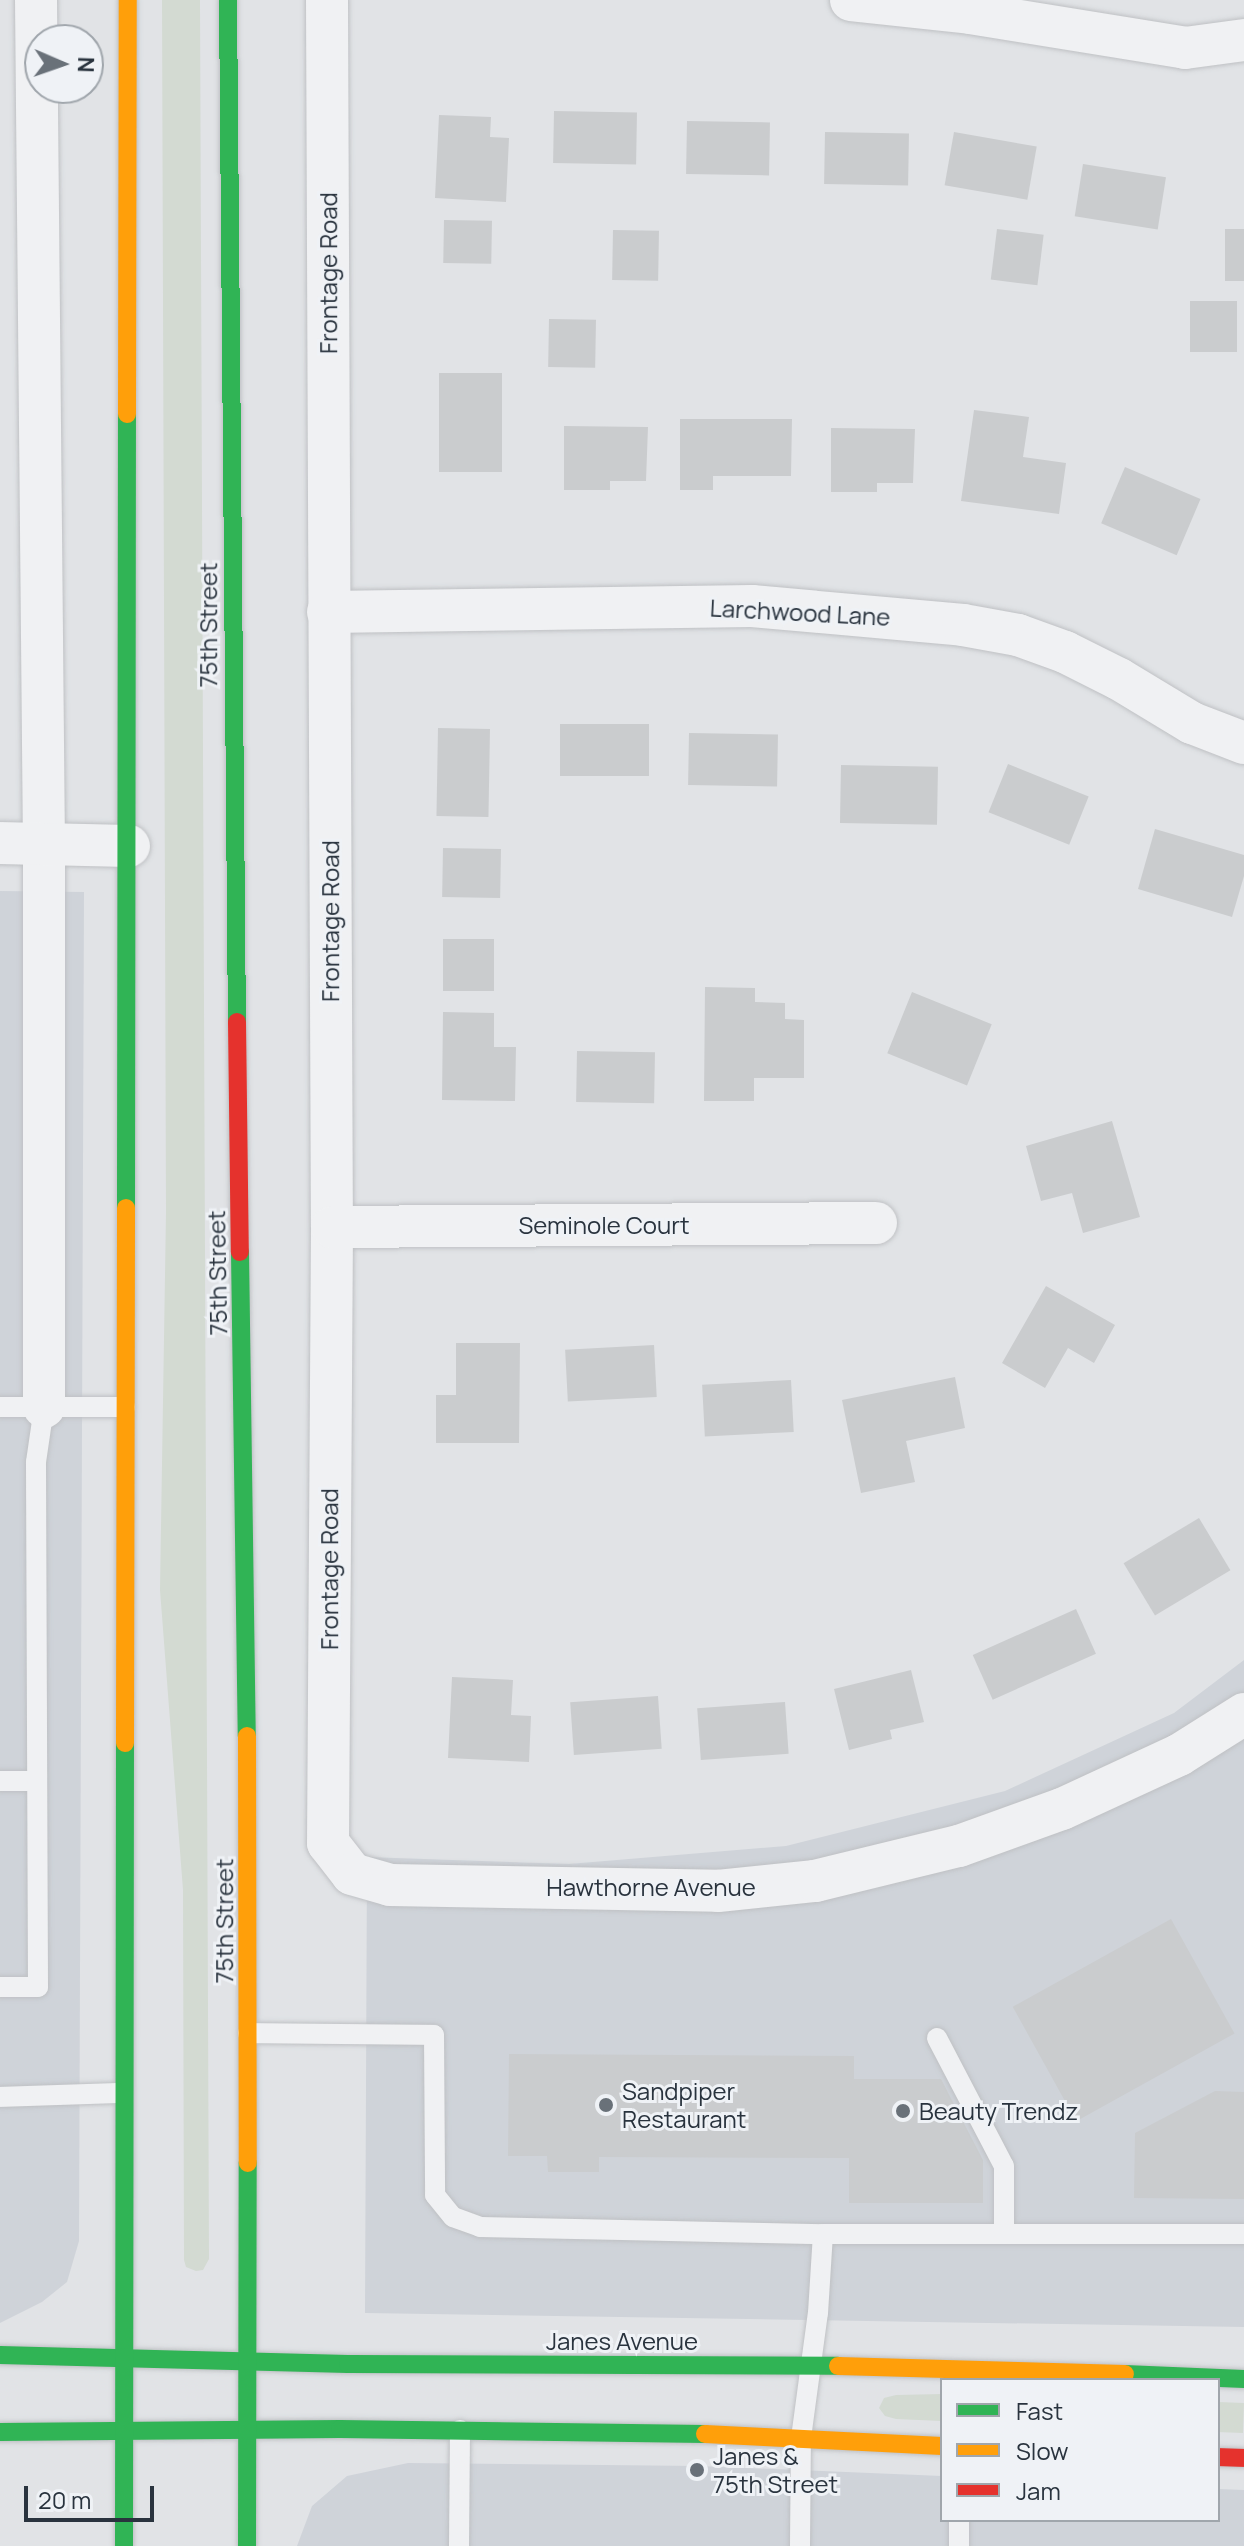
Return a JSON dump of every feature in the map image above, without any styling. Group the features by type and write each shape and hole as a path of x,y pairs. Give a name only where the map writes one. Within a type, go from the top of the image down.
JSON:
{"main road":[{"path":"124,2546 128,0"},
{"name":"75th Street","path":"228,0 232,701 248,1706 247,2546"},
{"name":"Janes Avenue","path":"0,2355 248,2361 947,2367 1219,2378"},
{"name":"Janes Avenue","path":"1220,2378 1244,2379"},
{"path":"0,2432 460,2430 801,2438 940,2446"},
{"path":"1220,2457 1244,2458"}],"street":[{"path":"36,0 44,843 44,1407"},
{"name":"Frontage Road","path":"327,0 332,1227 328,1843"},
{"path":"851,0 985,15 1185,48 1244,40"},
{"name":"Larchwood Lane","path":"328,612 752,606 963,625 1018,635 1065,652 1119,679 1192,723 1244,743"},
{"path":"0,843 129,846"},
{"name":"Seminole Court","path":"332,1227 876,1223"},
{"name":"Hawthorne Avenue","path":"328,1843 352,1874 390,1885 718,1891 815,1881 959,1846 1062,1809 1179,1755 1244,1714"}],"lane":[{"path":"0,1407 125,1407"},
{"path":"0,1987 38,1987 36,1462 44,1407"},
{"path":"0,1781 37,1781"},
{"path":"248,2033 434,2035 435,2195 453,2217 480,2227 823,2234 1244,2234"},
{"path":"937,2038 1004,2166 1004,2234"},
{"path":"0,2097 123,2093"},
{"path":"800,2546 801,2438 823,2234"},
{"path":"459,2546 460,2430"},
{"path":"959,2522 959,2546"}],"shaded area":[{"path":"162,0 200,0 209,2259 203,2270 196,2271 186,2267 184,2260 183,1890 160,1590 166,1212"},
{"path":"0,891 84,892 79,2241 67,2282 42,2302 0,2323"},
{"path":"1244,1660 1244,2327 365,2313 367,1857 569,1864 786,1846 1005,1791 1174,1713"},
{"path":"940,2394 940,2421 885,2416 879,2408 884,2398"},
{"path":"1220,2402 1244,2403 1243,2433 1220,2432"},
{"path":"408,2463 699,2466 940,2476 940,2522 1220,2522 1220,2489 1244,2490 1244,2546 297,2546 312,2506 347,2476"}],"building":[{"path":"554,111 637,112 636,164 553,163"},
{"path":"439,115 491,117 490,137 509,138 506,202 435,198"},
{"path":"687,121 770,122 769,175 686,174"},
{"path":"825,132 909,133 908,185 824,184"},
{"path":"954,132 1037,147 1027,200 945,185"},
{"path":"1083,164 1166,177 1158,229 1075,216"},
{"path":"444,220 492,221 491,264 443,263"},
{"path":"997,229 1044,235 1037,285 991,280"},
{"path":"1225,229 1244,229 1244,281 1225,281"},
{"path":"613,230 659,231 658,281 612,280"},
{"path":"1190,301 1237,301 1237,352 1190,352"},
{"path":"549,319 596,320 595,368 548,367"},
{"path":"439,373 502,373 502,472 439,472"},
{"path":"974,410 1029,417 1023,457 1066,463 1059,514 961,501"},
{"path":"680,419 792,419 791,476 713,476 713,490 680,490"},
{"path":"564,426 648,427 646,481 610,481 610,490 564,490"},
{"path":"831,428 915,429 913,483 877,483 877,492 831,492"},
{"path":"1125,467 1200,499 1177,555 1101,523"},
{"path":"560,724 649,724 649,776 560,776"},
{"path":"438,728 490,729 488,817 436,816"},
{"path":"689,733 778,735 777,787 688,785"},
{"path":"1008,764 1089,797 1069,845 989,812"},
{"path":"841,765 938,767 937,825 840,823"},
{"path":"1155,829 1244,855 1244,876 1232,917 1138,889"},
{"path":"443,848 501,849 500,898 442,897"},
{"path":"443,939 494,939 494,991 443,991"},
{"path":"705,987 755,988 755,1002 785,1003 785,1019 804,1020 804,1078 754,1078 754,1101 704,1101"},
{"path":"912,992 992,1024 967,1085 887,1053"},
{"path":"443,1012 494,1013 494,1047 516,1047 515,1101 442,1100"},
{"path":"577,1051 655,1052 654,1103 576,1102"},
{"path":"1112,1121 1140,1217 1083,1233 1072,1193 1041,1201 1026,1146"},
{"path":"1046,1286 1115,1325 1094,1363 1068,1348 1045,1388 1002,1363"},
{"path":"456,1343 520,1343 519,1443 436,1443 436,1395 456,1395"},
{"path":"654,1345 657,1397 568,1402 565,1350"},
{"path":"955,1377 965,1428 906,1441 915,1482 861,1493 842,1400"},
{"path":"791,1380 794,1432 705,1437 702,1385"},
{"path":"1199,1518 1230,1570 1155,1616 1124,1563"},
{"path":"1076,1609 1096,1654 993,1700 973,1655"},
{"path":"911,1670 924,1722 890,1730 892,1739 849,1750 834,1689"},
{"path":"452,1677 513,1680 511,1715 531,1716 529,1762 448,1758"},
{"path":"658,1696 662,1749 574,1755 570,1702"},
{"path":"785,1702 789,1754 701,1760 697,1708"},
{"path":"1171,1919 1235,2034 1076,2121 1013,2007"},
{"path":"509,2054 854,2056 854,2079 941,2079 983,2160 983,2203 849,2203 849,2158 599,2157 599,2172 548,2172 547,2156 508,2156"},
{"path":"1215,2091 1244,2092 1244,2199 1134,2198 1135,2133"}],"traffic: fast":[{"path":"228,0 237,1022"},
{"path":"126,1208 127,414"},
{"path":"240,1252 247,1736"},
{"path":"124,2546 125,1743"},
{"path":"247,2546 248,2163"},
{"path":"0,2355 348,2364 838,2366"},
{"path":"1125,2374 1244,2379"},
{"path":"0,2432 340,2429 705,2434"}],"traffic: slow":[{"path":"127,414 128,0"},
{"path":"125,1743 126,1208"},
{"path":"247,1736 248,2163"},
{"path":"838,2366 1125,2374"},
{"path":"705,2434 940,2446"}],"traffic: jam":[{"path":"237,1022 240,1252"},
{"path":"1220,2457 1244,2458"}],"place":[{"name":"Sandpiper Restaurant","path":"606,2105"},
{"name":"Beauty Trendz","path":"903,2111"},
{"name":"Janes & 75th Street","path":"697,2470"}]}
